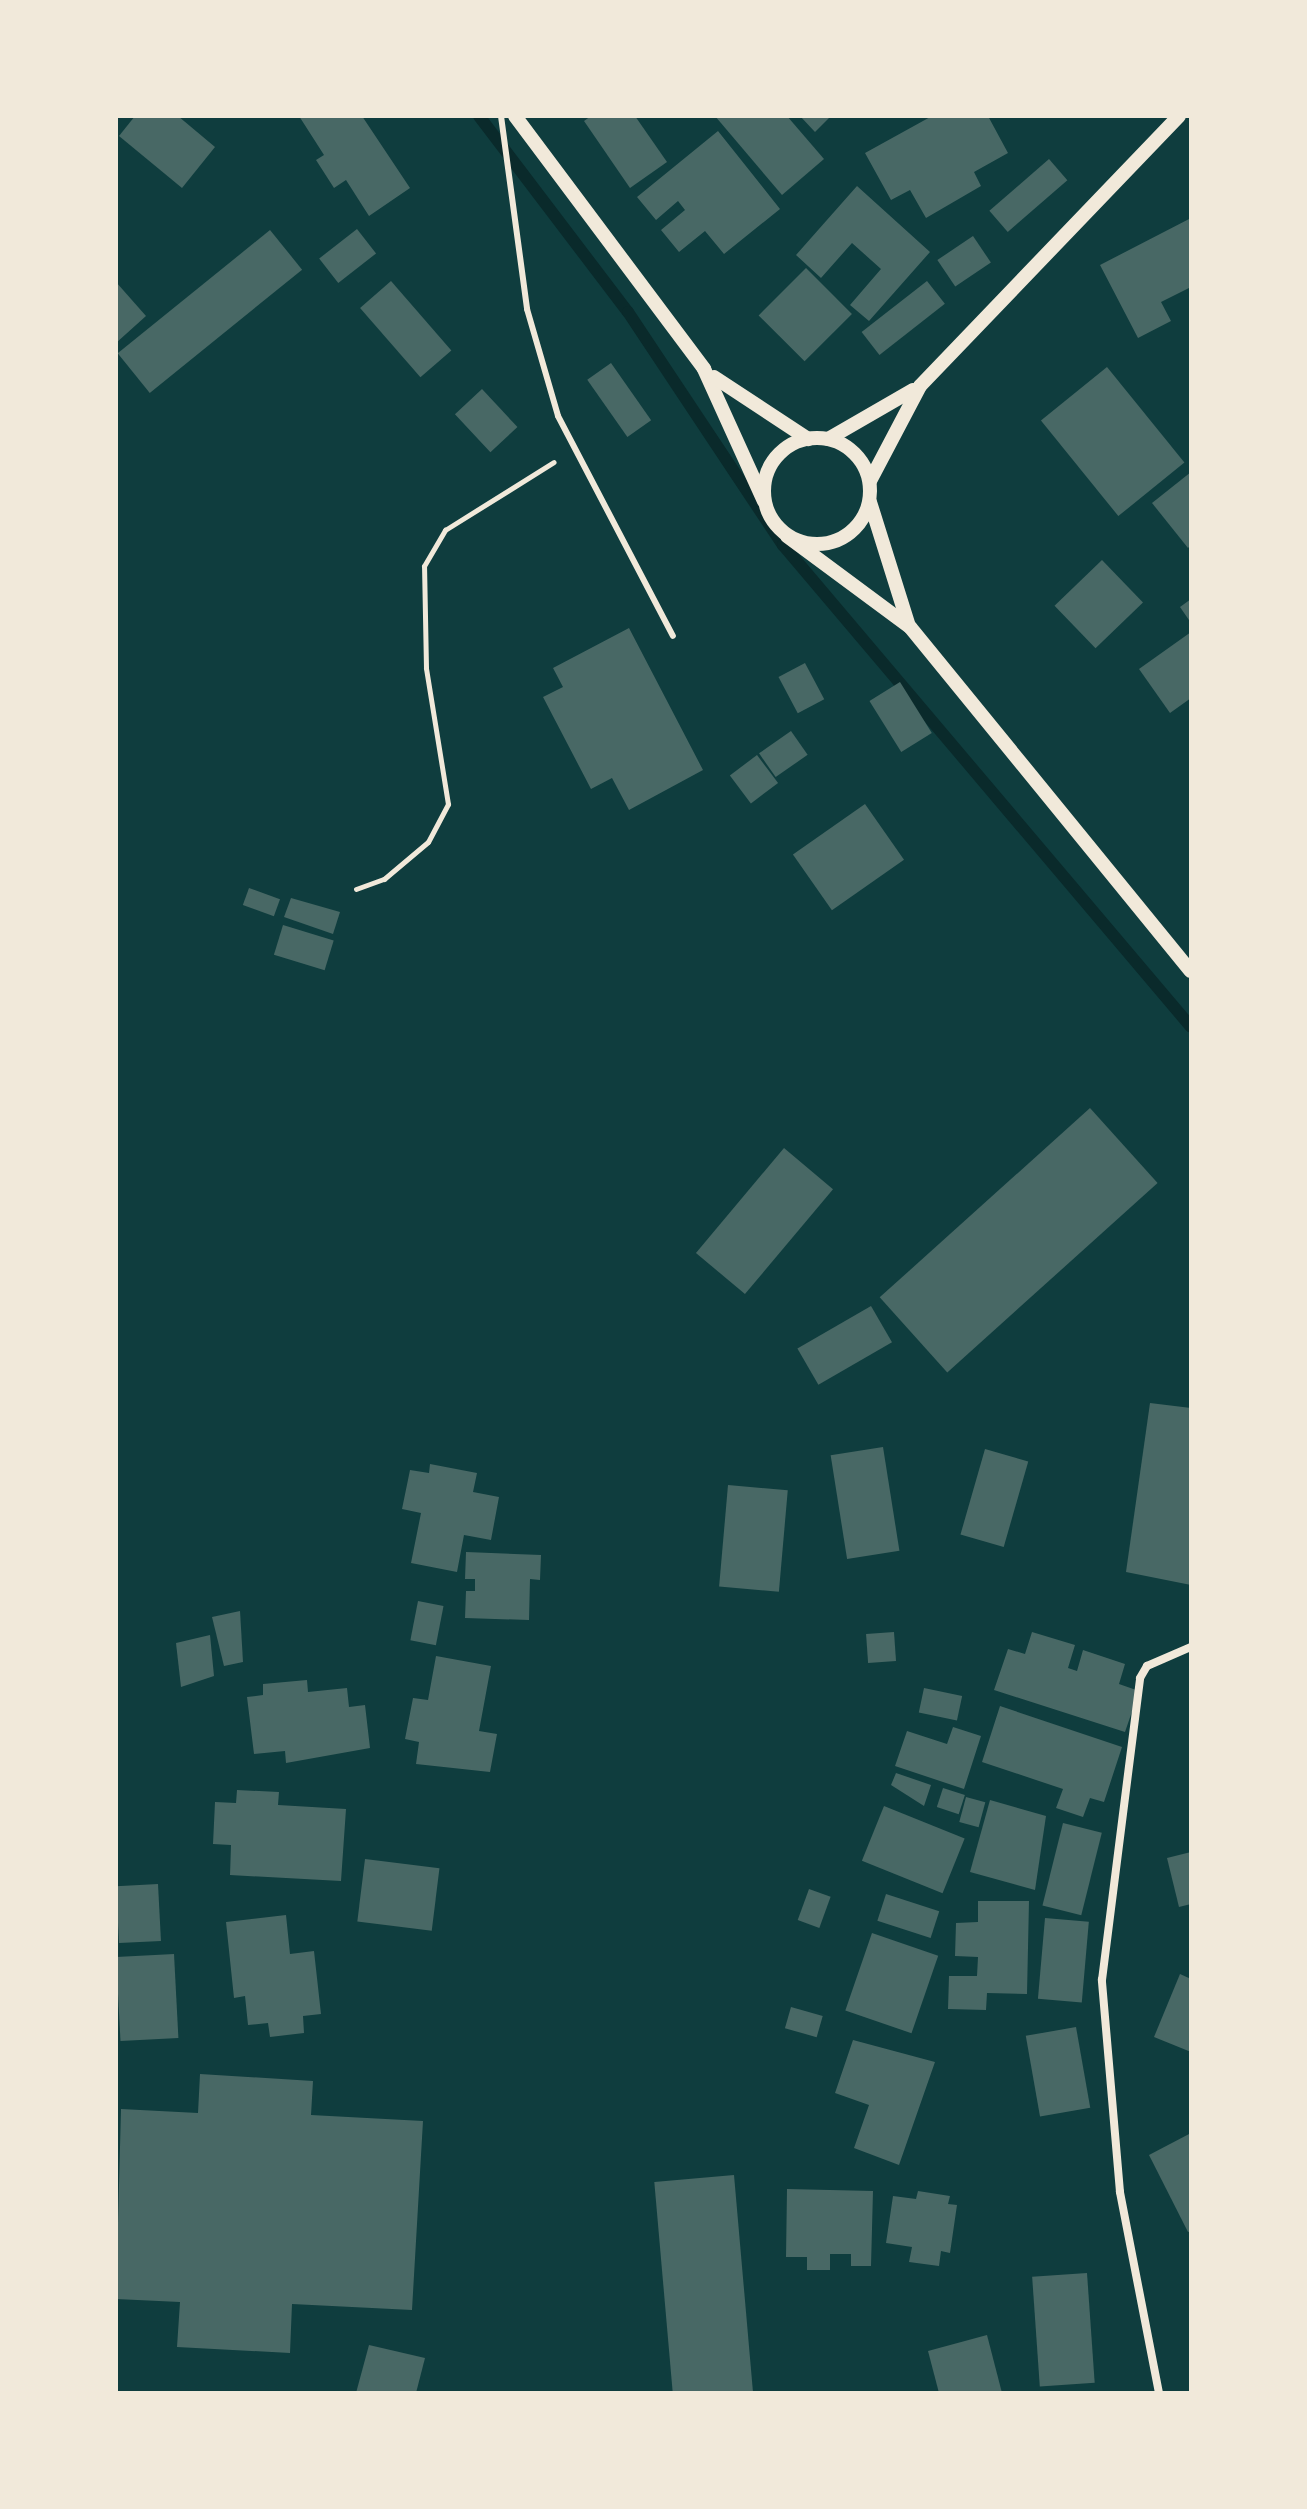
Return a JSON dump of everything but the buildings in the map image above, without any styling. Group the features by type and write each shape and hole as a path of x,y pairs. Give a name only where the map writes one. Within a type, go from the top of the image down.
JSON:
{"street":[{"path":"515,116 704,369 764,501 787,536 910,627 1191,971"},
{"path":"910,627 870,502 870,481 920,386 1179,116"},
{"path":"704,369 808,439"},
{"path":"828,439 920,386"},
{"path":"764,501 773,461 808,439 828,439 848,447 870,481"},
{"path":"787,536 827,545 862,522 870,502"},
{"path":"1159,2393 1120,2192 1102,1980 1140,1678 1147,1666 1191,1647"}],"lane":[{"path":"501,116 527,309 558,416 673,636"}],"path":[{"path":"356,889 384,879 428,842 448,804 426,668 424,566 445,530 576,450"}],"waterway":[{"path":"479,116 628,312 783,545 1191,1027"}]}
